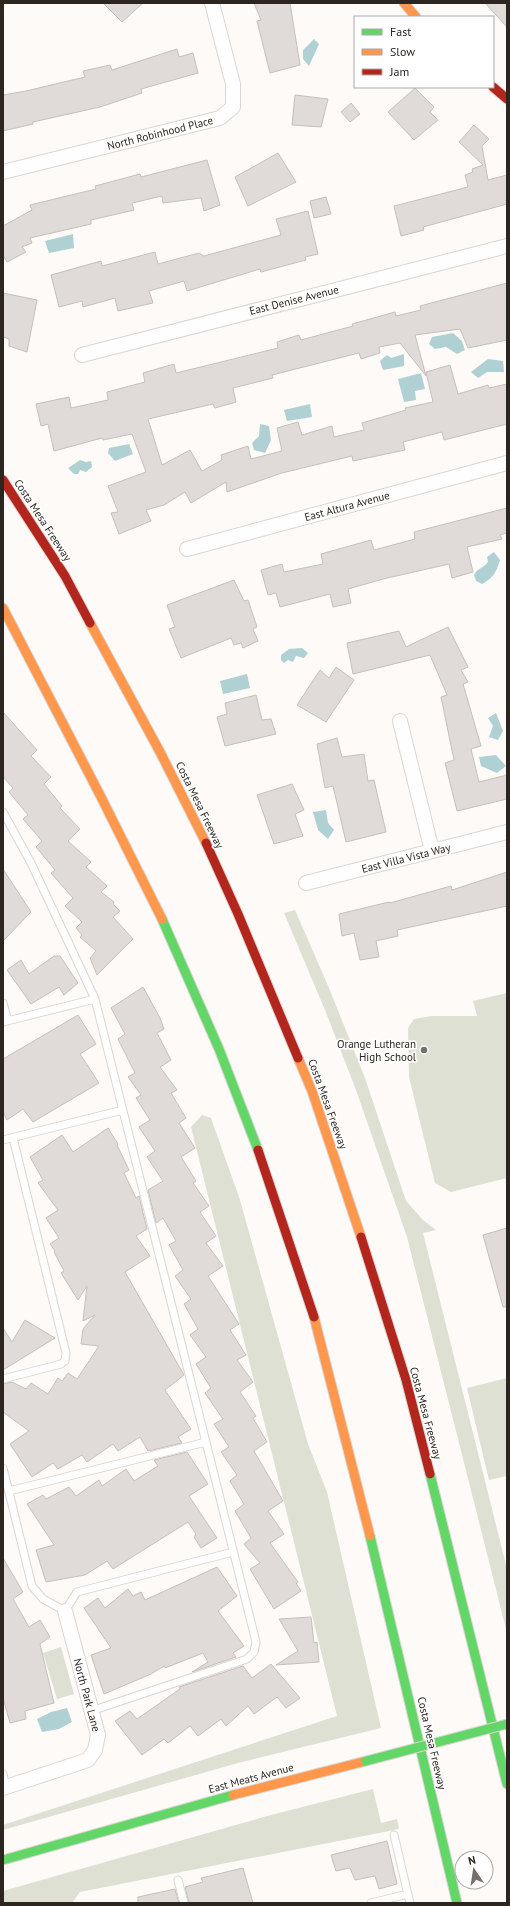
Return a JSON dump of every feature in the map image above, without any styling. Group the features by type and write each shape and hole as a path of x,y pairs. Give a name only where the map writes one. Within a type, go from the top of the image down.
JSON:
{"main road":[{"path":"404,3 415,16"},
{"path":"494,88 507,99"},
{"name":"Costa Mesa Freeway","path":"3,480 65,576 164,759 209,850 235,907 272,991 312,1091 366,1250 406,1380 507,1784"},
{"name":"Costa Mesa Freeway","path":"3,608 115,823 182,962 244,1111 272,1188 298,1265 334,1388 392,1626 456,1903"},
{"name":"East Meats Avenue","path":"3,1860 237,1794 507,1724"}],"street":[{"name":"North Robinhood Place","path":"3,172 220,118 232,107 232,84 212,3"},
{"name":"East Denise Avenue","path":"82,355 507,246"},
{"name":"East Altura Avenue","path":"187,549 507,463"},
{"path":"400,721 432,851"},
{"name":"East Villa Vista Way","path":"306,883 507,832"},
{"name":"North Park Lane","path":"4,1783 88,1760 95,1750 98,1735 65,1611"}],"lane":[{"path":"3,812 44,890 95,999 256,1642 254,1652 247,1659 92,1711"},
{"path":"3,1003 5,1022 95,999"},
{"path":"3,1140 123,1110"},
{"path":"3,1378 61,1364 65,1360 66,1353 13,1138"},
{"path":"9,1492 206,1442"},
{"path":"3,1468 32,1586 43,1599 65,1611 77,1592 233,1552"},
{"path":"394,1835 410,1903"},
{"path":"178,1880 184,1903"},
{"path":"371,1903 408,1894"}],"shaded area":[{"path":"295,910 329,988 365,1078 406,1201 423,1220 436,1230 423,1233 507,1569 507,1633 407,1237 356,1090 325,1010 284,913"},
{"path":"507,993 507,1178 451,1192 435,1183 409,1077 408,1028 414,1019 432,1016 477,1016 473,1001"},
{"path":"202,1115 211,1118 240,1200 308,1444 327,1492 381,1728 238,1763 3,1830 3,1825 337,1716 191,1127"},
{"path":"507,1378 507,1476 489,1480 467,1388"},
{"path":"61,1647 74,1694 57,1699 43,1653"},
{"path":"373,1789 381,1823 397,1819 399,1829 80,1892 72,1903 3,1903 3,1891 267,1816"}],"water":[{"path":"314,39 319,44 309,66 303,59 303,50"},
{"path":"73,234 74,248 49,253 45,241"},
{"path":"453,333 462,341 465,350 457,354 446,347 435,349 429,344 432,337"},
{"path":"404,354 404,366 383,370 380,361 387,355 391,358"},
{"path":"488,359 503,361 504,372 487,372 478,378 471,372"},
{"path":"421,373 425,389 415,391 416,400 404,402 398,379"},
{"path":"310,404 312,417 287,421 284,410"},
{"path":"260,424 269,426 271,440 265,453 254,450 252,443 259,436"},
{"path":"129,444 133,454 115,461 108,453 109,448"},
{"path":"80,460 86,462 91,461 92,467 86,472 80,470 78,474 74,474 68,468"},
{"path":"494,552 500,560 499,565 489,580 482,584 476,581 474,575 488,562 487,557"},
{"path":"302,648 308,653 304,658 296,656 293,662 288,660 284,663 281,660 281,655 289,649"},
{"path":"247,674 250,688 223,694 220,681"},
{"path":"496,713 503,731 498,740 489,737 493,726 488,718"},
{"path":"496,755 506,766 497,773 481,766 479,757"},
{"path":"326,810 328,823 334,830 328,839 318,830 313,812"},
{"path":"67,1708 72,1722 59,1729 42,1732 37,1719 51,1712"}],"building":[{"path":"103,3 143,3 122,22"},
{"path":"254,3 290,3 300,65 270,73 257,21 261,20"},
{"path":"485,3 507,3 507,27"},
{"path":"177,49 179,57 193,53 198,73 141,89 142,93 100,107 33,122 33,124 3,131 3,95 85,77 83,71 110,65 112,70"},
{"path":"415,88 434,107 430,112 438,120 414,140 388,112"},
{"path":"295,95 328,99 321,127 292,125"},
{"path":"351,103 360,114 350,122 341,112"},
{"path":"474,125 489,139 482,146 488,180 507,175 507,204 423,227 424,230 401,236 394,206 468,187 465,175 473,172 472,169 483,165 459,142"},
{"path":"278,153 296,182 248,206 235,177"},
{"path":"207,160 220,205 204,211 201,198 163,203 162,196 132,203 134,210 91,220 91,224 30,238 32,243 22,247 26,252 7,262 3,255 3,226 32,210 30,205 96,189 95,186 140,174 141,177"},
{"path":"326,197 331,214 314,218 310,201"},
{"path":"308,211 318,254 305,257 306,260 261,272 260,269 187,291 184,281 149,291 153,303 118,311 115,298 83,307 82,301 59,307 51,275 101,261 102,266 155,252 158,264 199,253 204,256 281,235 276,219"},
{"path":"507,283 507,340 468,348 460,329 415,335 426,376 400,343 379,347 380,353 361,359 359,353 272,375 273,378 233,388 236,402 215,408 213,404 148,419 162,465 190,450 202,471 222,460 221,455 248,446 251,459 282,451 277,428 298,422 302,435 332,426 334,437 364,430 362,423 406,410 405,408 433,402 426,372 450,365 458,394 488,385 489,388 507,384 507,424 444,440 442,432 403,442 405,450 353,461 352,456 282,473 227,492 226,482 191,503 185,492 164,505 146,510 151,521 119,534 111,513 118,512 108,486 146,472 132,434 103,440 102,438 54,451 48,424 41,426 36,404 69,397 71,408 108,400 107,392 145,382 143,373 174,364 176,373 278,348 277,342 299,335 301,340 353,326 352,324 395,312 396,316 421,310 420,306"},
{"path":"3,293 37,300 27,352 9,346 9,339 3,337"},
{"path":"507,508 507,533 500,535 502,539 467,547 473,572 452,578 449,564 383,579 348,589 351,603 333,607 330,594 280,607 276,593 268,595 261,570 282,564 284,572 323,564 321,554 371,540 374,550 415,539 414,532"},
{"path":"234,580 244,601 248,600 257,627 253,629 258,641 243,648 241,643 234,645 231,638 181,658 169,629 175,627 167,605"},
{"path":"448,627 468,667 461,670 468,682 463,684 481,746 471,749 479,782 507,775 507,799 457,811 445,763 454,760 441,697 447,695 430,655 353,674 347,643 399,631 406,647"},
{"path":"336,667 354,680 326,722 297,705 320,670 329,678"},
{"path":"256,695 262,720 271,719 276,734 225,746 217,717 227,714 225,703"},
{"path":"3,712 37,750 31,756 51,777 44,784 62,806 60,808 80,829 68,841 91,862 86,867 107,886 101,892 114,902 113,904 120,911 113,917 133,939 97,975 90,958 96,951 80,937 82,935 76,928 82,922 65,906 73,898 51,873 55,870 36,847 42,841 23,819 28,815 9,792 13,788 3,777"},
{"path":"337,738 342,757 364,754 368,781 374,780 386,832 346,842 333,786 325,788 317,744"},
{"path":"292,784 304,810 295,814 303,836 274,844 257,795"},
{"path":"3,869 31,912 3,941"},
{"path":"507,872 507,906 397,930 398,936 376,941 379,957 360,960 354,933 342,936 339,914 390,903 451,886 452,890"},
{"path":"54,956 60,956 78,983 64,995 59,987 31,1004 7,970 21,960 29,974"},
{"path":"143,987 160,1018 164,1029 157,1033 171,1060 160,1067 177,1090 171,1093 186,1118 179,1123 195,1148 181,1157 196,1181 193,1183 209,1206 200,1212 216,1236 206,1243 223,1266 208,1276 239,1324 230,1330 246,1355 237,1360 253,1382 240,1392 256,1416 253,1418 267,1442 254,1451 283,1501 268,1511 284,1534 270,1543 298,1582 296,1583 301,1591 274,1609 250,1569 260,1563 244,1544 251,1538 235,1511 244,1504 230,1481 237,1475 221,1452 229,1447 214,1424 223,1419 205,1393 211,1388 196,1364 206,1357 190,1335 198,1329 184,1304 191,1299 175,1276 183,1270 169,1245 176,1241 163,1218 156,1223 148,1190 163,1181 147,1157 155,1151 139,1127 150,1120 136,1098 141,1095 128,1077 135,1073 118,1039 125,1034 111,1008"},
{"path":"78,1015 96,1044 80,1054 99,1083 33,1122 23,1109 7,1120 3,1112 3,1059"},
{"path":"108,1128 118,1144 117,1145 129,1170 124,1173 136,1198 139,1196 147,1229 136,1236 150,1256 125,1272 184,1375 165,1390 191,1429 178,1437 182,1443 148,1451 140,1437 118,1451 113,1444 87,1462 82,1455 58,1469 53,1463 32,1477 10,1444 29,1431 3,1412 3,1384 12,1382 26,1389 31,1383 48,1394 58,1378 62,1381 68,1373 77,1379 99,1346 81,1344 83,1329 95,1315 83,1321 87,1286 78,1300 61,1273 64,1271 54,1252 55,1251 50,1244 59,1238 46,1218 58,1210 38,1183 43,1180 30,1157 62,1135 73,1152"},
{"path":"507,1228 507,1307 503,1307 483,1235"},
{"path":"25,1320 55,1338 3,1370 3,1328 12,1342"},
{"path":"187,1452 208,1484 189,1496 217,1538 201,1548 194,1537 196,1534 188,1522 113,1569 107,1561 85,1575 46,1582 36,1550 54,1545 27,1504 43,1495 46,1499 69,1487 76,1496 99,1480 102,1486 126,1469 134,1481 158,1466 154,1460"},
{"path":"3,1558 23,1592 13,1599 29,1627 40,1620 50,1637 40,1644 54,1703 25,1711 26,1719 10,1723 3,1698"},
{"path":"217,1567 237,1596 218,1611 244,1646 233,1653 236,1657 192,1672 208,1662 203,1653 165,1668 164,1666 151,1674 104,1694 91,1655 111,1648 84,1608 98,1598 105,1608 128,1589 133,1596 141,1592 145,1600"},
{"path":"311,1617 314,1643 317,1642 319,1662 276,1665 298,1651 279,1619"},
{"path":"271,1664 300,1698 286,1708 277,1697 254,1714 248,1706 226,1726 221,1719 198,1736 190,1726 168,1743 164,1739 142,1755 115,1721 130,1711 137,1719 180,1689 179,1687 243,1666 252,1678"},
{"path":"387,1841 397,1884 379,1889 375,1876 355,1880 350,1868 336,1871 331,1855"},
{"path":"243,1868 253,1903 189,1903 185,1887 203,1882 201,1878"},
{"path":"175,1889 179,1903 138,1903 138,1897"}],"traffic: fast":[{"path":"162,919 219,1049 258,1150"},
{"path":"430,1474 507,1784"},
{"path":"370,1536 457,1903"},
{"path":"366,1761 507,1724"},
{"path":"3,1860 233,1795"}],"traffic: slow":[{"path":"404,3 415,16"},
{"path":"3,608 100,795 162,919"},
{"path":"90,623 160,752 206,843"},
{"path":"298,1058 312,1091 361,1237"},
{"path":"314,1317 370,1536"},
{"path":"233,1795 366,1761"}],"traffic: jam":[{"path":"494,88 507,99"},
{"path":"3,480 65,576 90,623"},
{"path":"206,843 238,914 298,1058"},
{"path":"258,1150 314,1317"},
{"path":"361,1237 406,1380 430,1474"}],"place":[{"name":"Orange Lutheran High School","path":"424,1050"}]}
